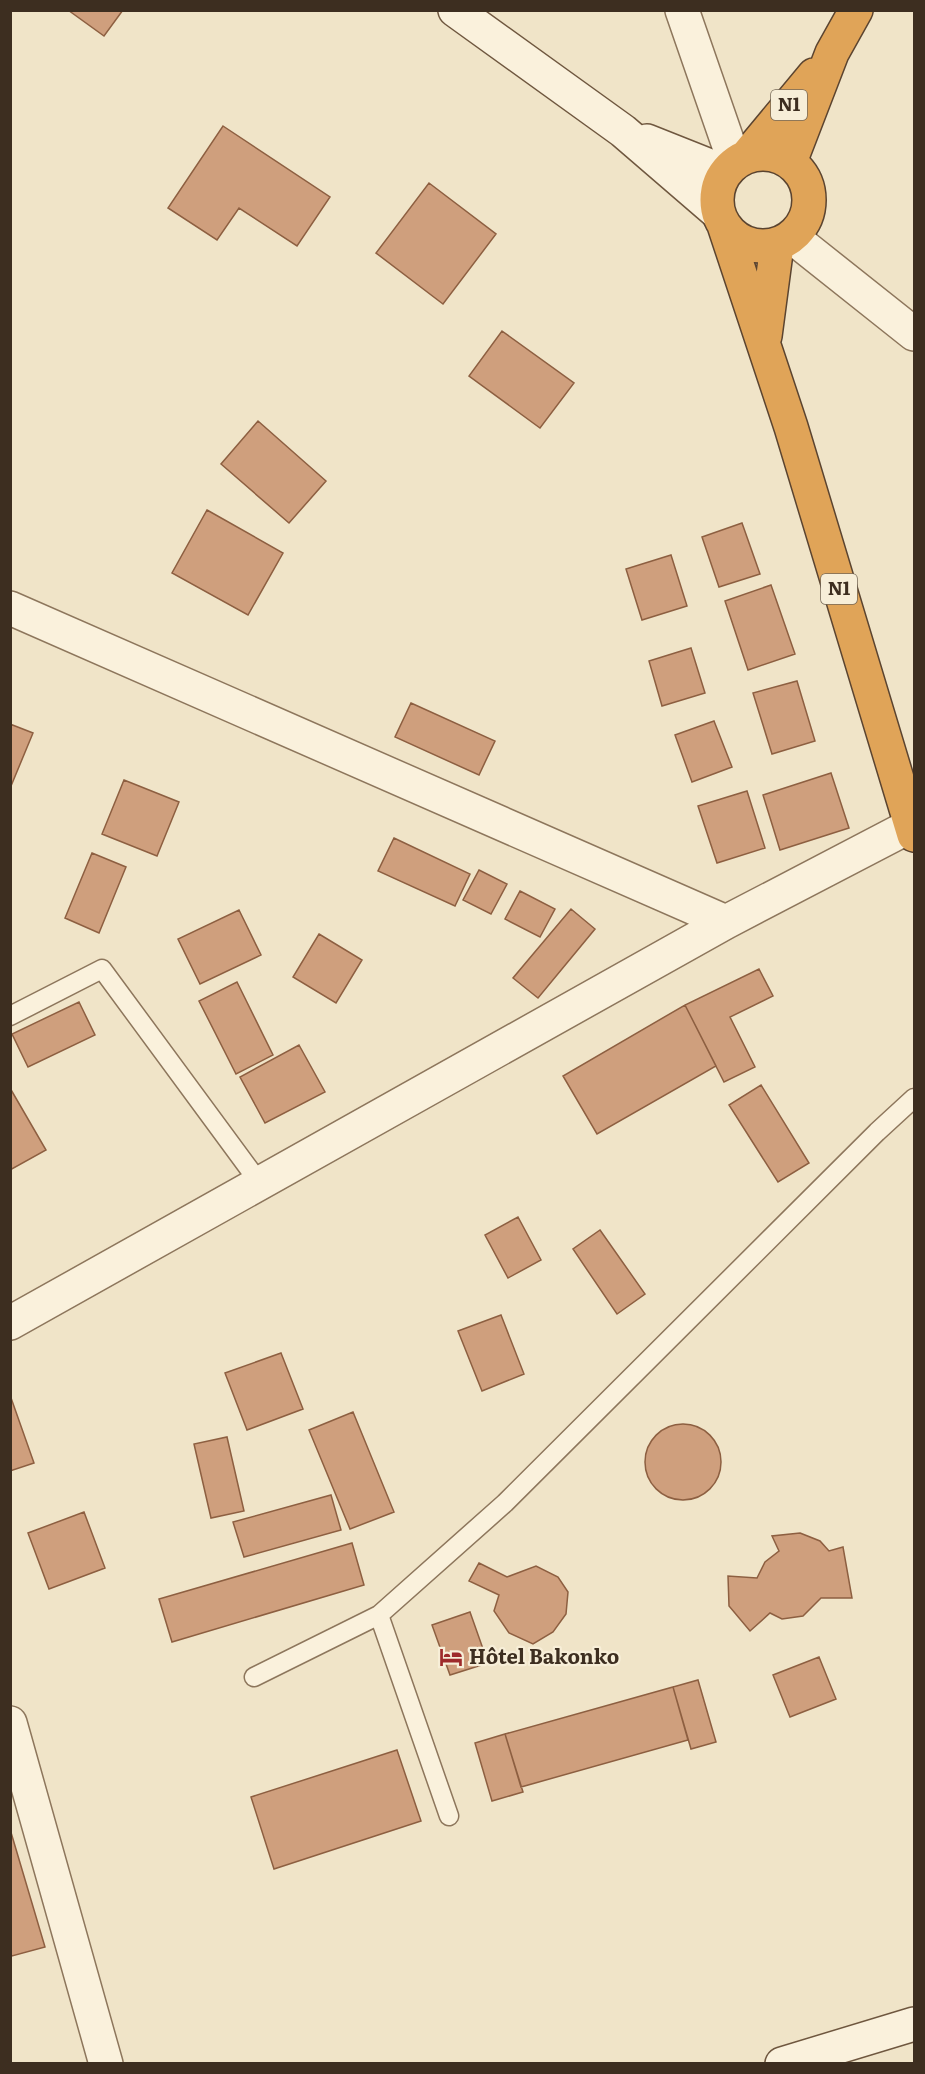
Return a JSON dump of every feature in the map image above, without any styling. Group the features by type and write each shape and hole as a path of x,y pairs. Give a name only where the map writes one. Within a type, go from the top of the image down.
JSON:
{"highway":[{"name":"N1","path":"764,343 785,241 802,226 808,213 810,198 807,184 790,162 832,53 856,10"},
{"name":"N1","path":"832,53 735,164 716,197 720,218 764,343 913,828"},
{"path":"735,164 761,154 776,156 790,162"},
{"path":"720,218 734,237 747,244 762,247 785,241"}],"street":[{"path":"455,10 623,131 720,218"},
{"path":"682,10 735,164"},
{"path":"623,131 735,164"},
{"path":"785,241 915,334"},
{"path":"10,608 726,922"},
{"path":"10,1323 261,1185 726,922 913,828"},
{"path":"10,1723 106,2064"},
{"path":"782,2064 915,2024"}],"lane":[{"path":"10,1016 102,969 261,1185"},
{"path":"254,1677 379,1616 505,1503 869,1140 915,1098"},
{"path":"379,1616 449,1816"}],"building":[{"path":"68,10 123,10 104,36"},
{"path":"223,126 330,197 297,246 239,208 217,240 168,208"},
{"path":"429,183 496,234 443,304 376,253"},
{"path":"502,331 574,383 540,428 469,376"},
{"path":"258,421 326,481 289,523 221,464"},
{"path":"207,510 283,553 248,615 172,573"},
{"path":"742,523 760,574 719,587 702,537"},
{"path":"671,555 687,606 642,620 626,569"},
{"path":"771,585 795,654 748,670 725,601"},
{"path":"691,648 705,693 662,706 649,661"},
{"path":"797,681 815,741 772,754 753,693"},
{"path":"411,703 495,741 479,775 395,737"},
{"path":"714,721 732,767 692,782 675,735"},
{"path":"10,724 33,733 11,786 10,786"},
{"path":"831,773 849,828 780,850 763,795"},
{"path":"124,780 179,802 157,856 102,834"},
{"path":"747,791 765,848 717,863 698,806"},
{"path":"394,838 470,874 455,906 378,871"},
{"path":"92,853 126,867 99,933 65,918"},
{"path":"479,870 507,884 491,914 463,900"},
{"path":"520,891 555,909 540,937 505,919"},
{"path":"571,909 595,929 538,998 513,978"},
{"path":"239,910 261,955 200,984 178,939"},
{"path":"319,934 362,960 336,1003 293,977"},
{"path":"759,969 773,996 730,1017 755,1067 724,1082 685,1005"},
{"path":"237,982 273,1055 236,1074 199,1001"},
{"path":"79,1002 95,1035 28,1067 12,1034"},
{"path":"685,1005 716,1066 597,1134 563,1076"},
{"path":"299,1045 325,1092 265,1123 240,1077"},
{"path":"761,1085 809,1163 778,1182 729,1105"},
{"path":"10,1088 46,1150 10,1170"},
{"path":"518,1217 541,1260 508,1278 485,1235"},
{"path":"600,1230 645,1294 617,1314 573,1249"},
{"path":"501,1315 524,1374 482,1391 458,1331"},
{"path":"281,1353 303,1409 247,1430 225,1373"},
{"path":"10,1395 34,1463 10,1471"},
{"path":"353,1412 394,1512 350,1529 309,1430"},
{"path":"683,1424 697,1427 710,1435 718,1448 721,1462 718,1476 710,1489 697,1497 683,1500 669,1497 656,1489 648,1476 645,1462 648,1448 656,1435 669,1427"},
{"path":"227,1437 244,1511 211,1518 194,1444"},
{"path":"331,1495 341,1530 244,1557 233,1522"},
{"path":"84,1512 105,1568 49,1589 28,1533"},
{"path":"800,1533 820,1541 829,1551 843,1547 852,1598 821,1598 803,1616 782,1619 770,1613 750,1631 729,1606 728,1576 757,1578 765,1562 779,1551 772,1536"},
{"path":"352,1543 364,1585 172,1642 159,1599"},
{"path":"479,1563 507,1577 536,1566 558,1577 568,1592 566,1614 553,1632 533,1644 509,1633 494,1611 499,1595 469,1581"},
{"path":"470,1612 488,1663 450,1675 432,1625"},
{"path":"819,1657 836,1699 790,1717 773,1675"},
{"path":"698,1680 716,1742 691,1749 673,1687"},
{"path":"673,1687 688,1740 521,1787 505,1734"},
{"path":"505,1734 523,1792 492,1801 475,1743"},
{"path":"397,1750 421,1821 274,1869 251,1797"},
{"path":"10,1829 45,1947 12,1956 10,1953"}],"place":[{"name":"Hôtel Bakonko","path":"451,1657"}]}
